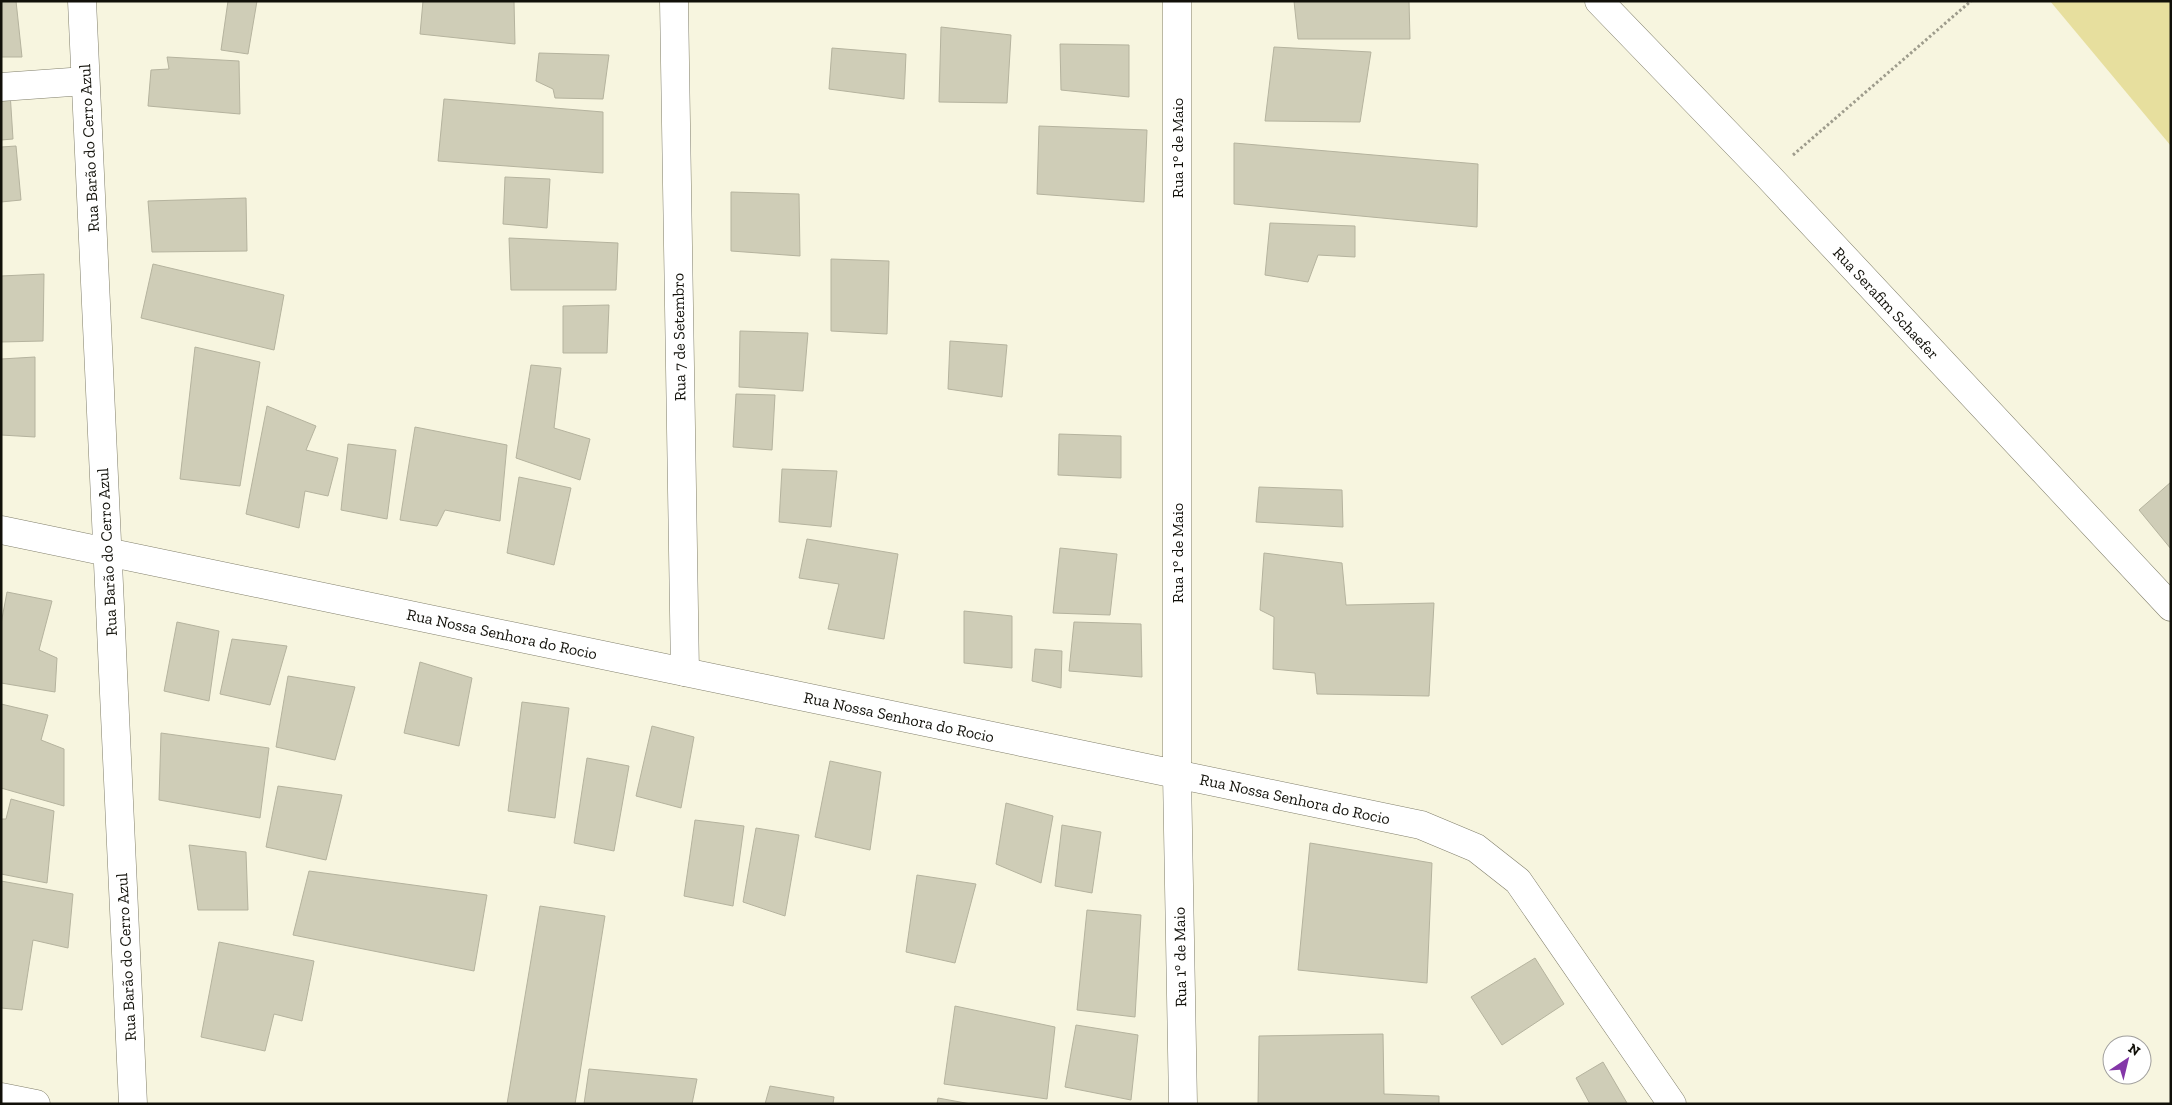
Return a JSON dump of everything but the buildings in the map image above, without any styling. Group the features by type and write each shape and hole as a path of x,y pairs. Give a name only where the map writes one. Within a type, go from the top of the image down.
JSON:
{"street":[{"name":"Rua Barão do Cerro Azul","path":"82,1 133,1104"},
{"name":"Rua 7 de Setembro","path":"674,1 685,672"},
{"name":"Rua 1° de Maio","path":"1177,1 1177,775 1183,1104"},
{"name":"Rua Serafim Schaefer","path":"1599,1 1768,176 2171,607"},
{"path":"1,87 86,81"},
{"name":"Rua Nossa Senhora do Rocio","path":"1,530 1421,825 1476,848 1518,881 1672,1104"},
{"path":"1,1097 36,1104"}],"path":[{"path":"1768,176 1971,1"}],"shaded area":[{"path":"2050,1 2171,1 2171,146"}]}
